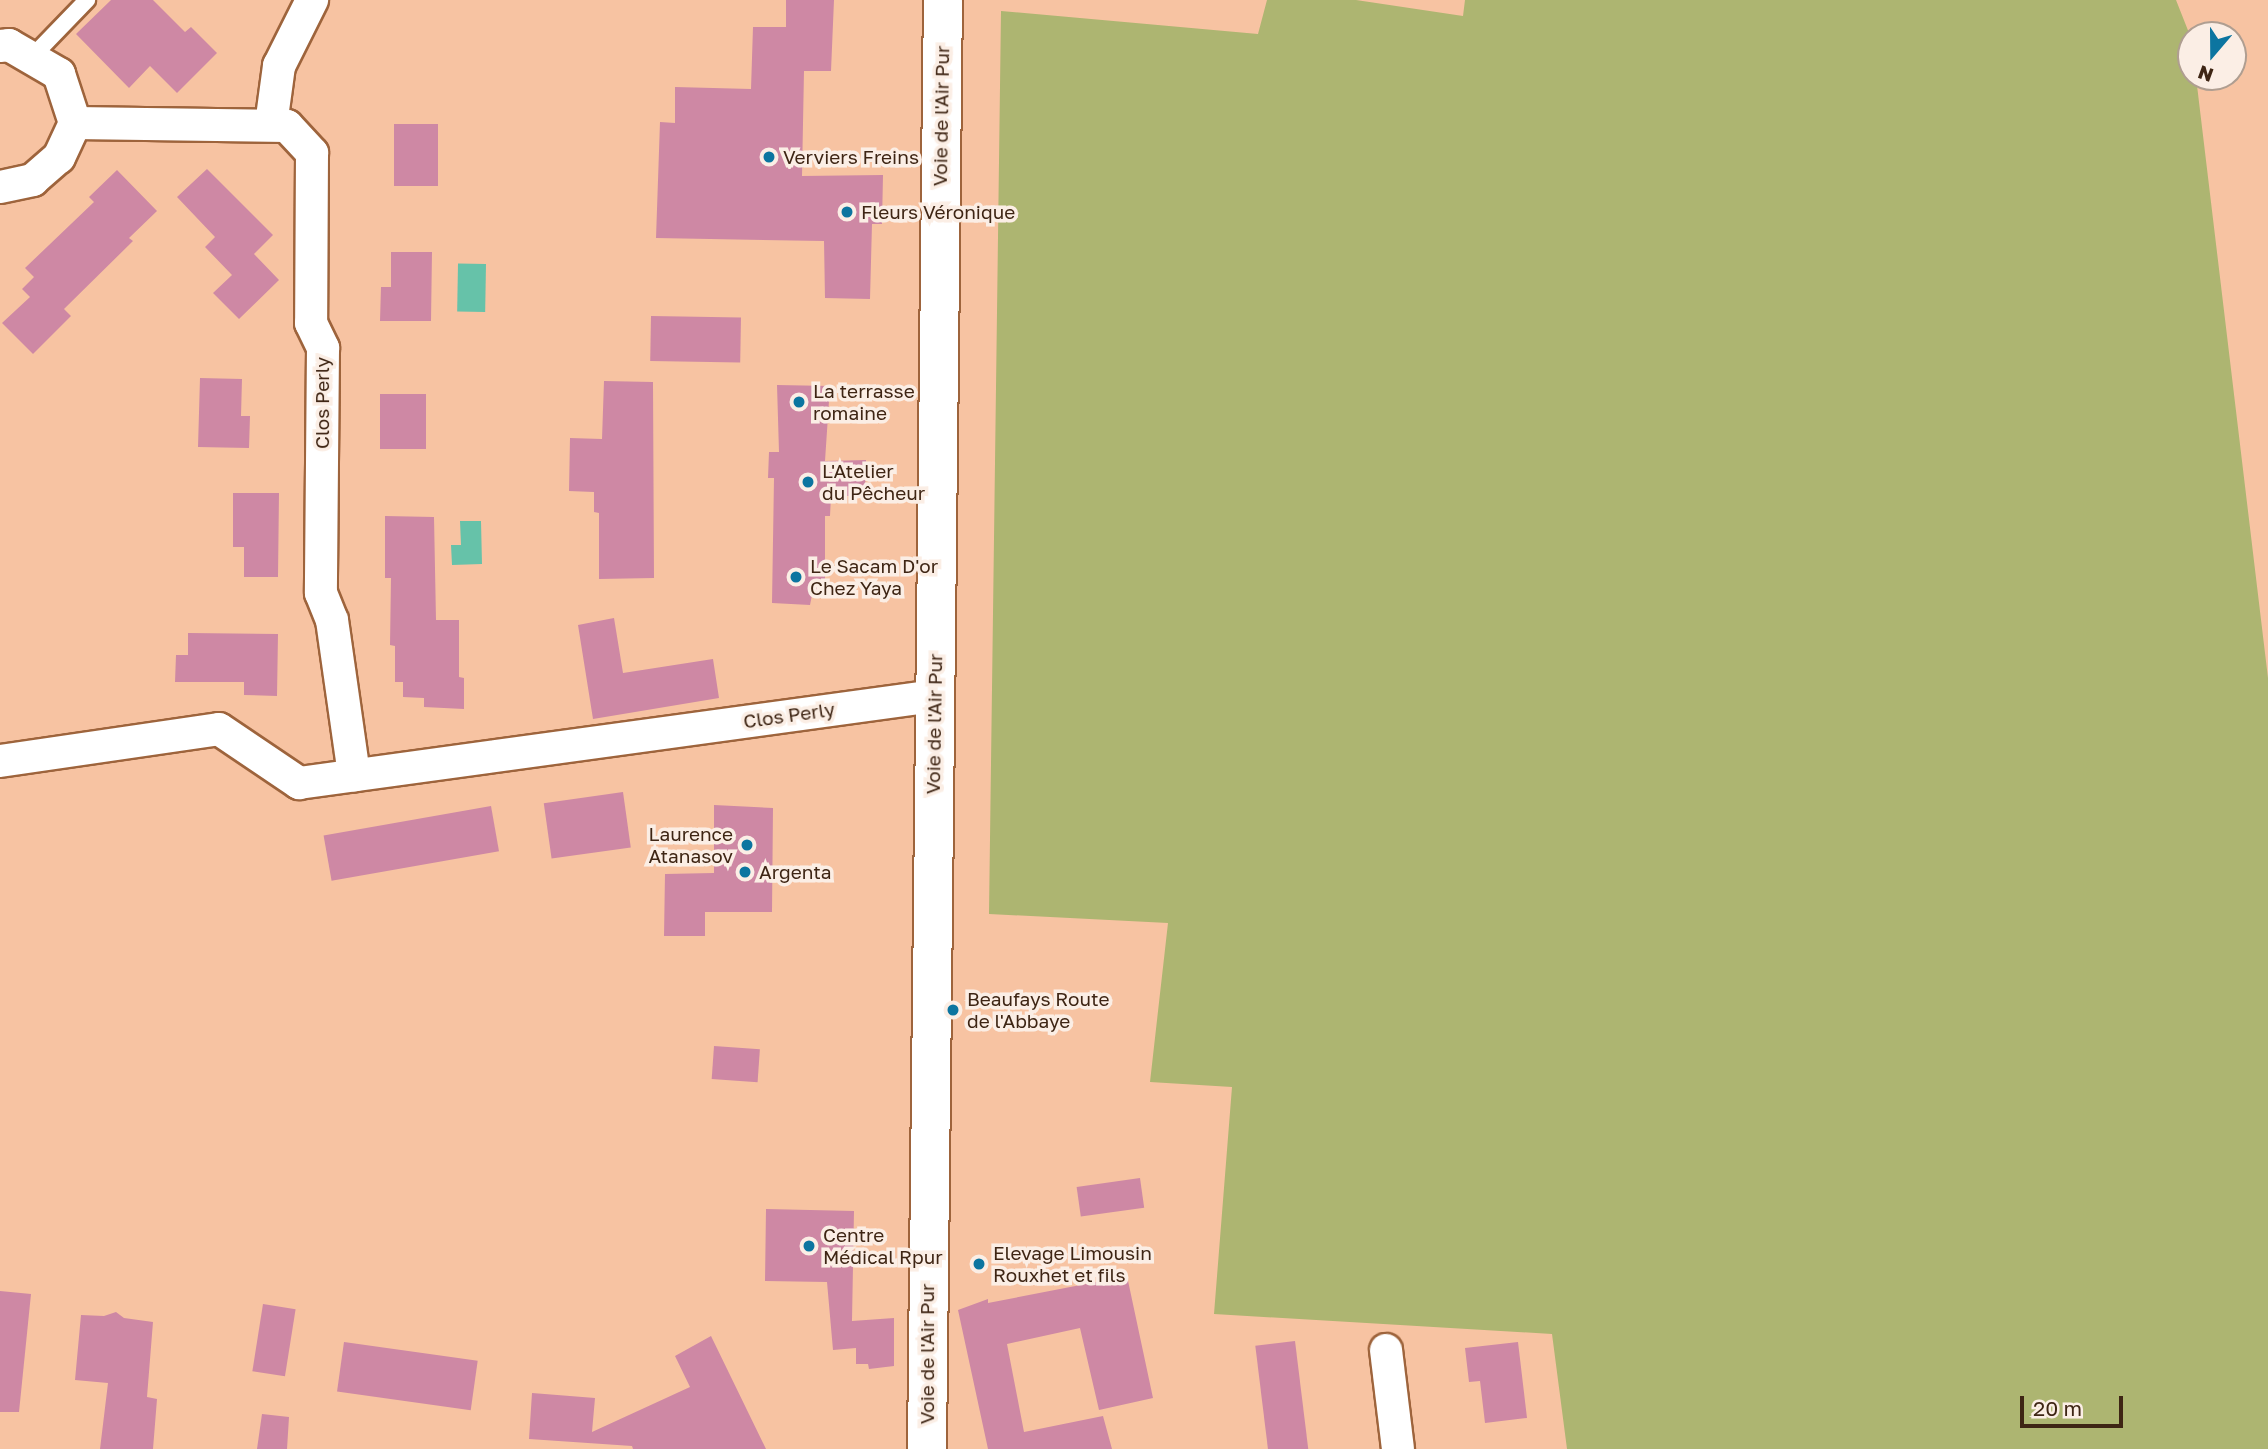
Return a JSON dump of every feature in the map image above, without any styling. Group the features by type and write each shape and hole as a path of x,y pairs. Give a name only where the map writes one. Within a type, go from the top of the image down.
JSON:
{"main road":[{"name":"Voie de l'Air Pur","path":"927,1449 943,0"}],"street":[{"path":"271,125 279,66 312,0"},
{"path":"0,46 9,45 59,74 75,124 60,157 33,180 0,187"},
{"name":"Clos Perly","path":"75,124 287,126 312,153 310,323 323,348 321,593 332,620 354,775"},
{"name":"Clos Perly","path":"0,761 219,729 299,783 934,696"},
{"path":"1386,1350 1398,1449"}],"lane":[{"path":"31,58 87,0"}],"green space":[{"path":"1267,0 1356,0 1463,16 1465,0 2176,0 2184,21 2177,21 2177,91 2198,91 2268,678 2268,1449 1567,1449 1552,1334 1214,1314 1232,1087 1150,1082 1168,923 989,914 1001,11 1258,34"}],"water":[{"path":"458,264 486,264 485,312 457,312"},
{"path":"460,521 481,521 482,564 452,565 451,545 461,545"}],"building":[{"path":"111,0 153,0 185,32 191,27 217,53 177,93 150,66 129,88 76,34"},
{"path":"786,0 834,0 831,71 804,71 802,176 883,175 882,224 872,224 870,299 825,298 824,241 656,238 660,122 675,123 675,87 751,89 753,27 786,27"},
{"path":"394,124 438,124 438,186 394,186"},
{"path":"207,169 273,235 254,254 279,280 239,319 213,293 232,275 205,247 215,237 177,197"},
{"path":"117,170 157,211 129,238 133,241 64,309 71,316 33,354 2,323 30,297 22,289 34,277 25,268 94,202 89,197"},
{"path":"391,252 432,252 431,321 380,321 381,287 391,287"},
{"path":"651,316 741,318 740,363 650,361"},
{"path":"200,378 242,379 241,416 250,416 249,448 198,447"},
{"path":"604,381 653,382 654,578 599,579 599,513 594,512 594,492 569,491 570,438 602,439"},
{"path":"777,385 830,386 825,461 866,460 865,496 831,496 830,516 825,516 825,594 812,595 810,605 772,603 774,478 768,478 769,452 779,452"},
{"path":"380,394 426,394 426,449 380,449"},
{"path":"233,493 279,493 278,577 244,577 244,547 233,547"},
{"path":"385,516 434,517 436,620 459,620 459,677 464,678 464,709 424,707 424,698 403,697 403,682 395,682 395,646 390,645 391,578 385,578"},
{"path":"614,618 623,673 713,659 719,698 593,719 578,625"},
{"path":"188,633 278,634 277,696 244,695 244,682 175,682 176,655 188,655"},
{"path":"623,792 631,847 552,859 544,803"},
{"path":"714,805 773,808 772,912 705,912 705,936 664,936 665,874 714,873"},
{"path":"491,806 499,851 332,881 324,836"},
{"path":"714,1046 760,1049 758,1082 712,1079"},
{"path":"1140,1178 1144,1208 1081,1217 1077,1187"},
{"name":"Centre Médical Rpur","path":"766,1209 854,1211 852,1321 894,1318 894,1366 869,1369 868,1364 856,1364 856,1348 833,1350 827,1282 765,1281"},
{"path":"1127,1276 1153,1398 1099,1410 1080,1328 1007,1344 1024,1432 1103,1416 1112,1449 988,1449 958,1310 988,1299 988,1303"},
{"path":"0,1291 31,1294 19,1412 0,1412"},
{"path":"263,1304 296,1309 285,1376 252,1371"},
{"path":"116,1312 124,1318 153,1322 147,1397 157,1399 153,1449 100,1449 108,1383 75,1380 81,1315 104,1316"},
{"path":"711,1336 766,1449 633,1449 632,1446 529,1439 532,1393 595,1398 592,1432 690,1387 675,1356"},
{"path":"1295,1341 1308,1449 1268,1449 1255,1346"},
{"path":"344,1342 478,1361 471,1410 337,1392"},
{"path":"1518,1342 1527,1418 1485,1423 1480,1381 1469,1382 1465,1348"},
{"path":"262,1414 289,1417 287,1449 257,1449"}],"place":[{"name":"Verviers Freins","path":"769,157"},
{"name":"Fleurs Véronique","path":"847,212"},
{"name":"La terrasse romaine","path":"799,402"},
{"name":"L'Atelier du Pêcheur","path":"808,482"},
{"name":"Le Sacam D'or Chez Yaya","path":"796,577"},
{"name":"Laurence Atanasov","path":"747,845"},
{"name":"Argenta","path":"745,872"},
{"name":"Beaufays Route de l'Abbaye","path":"953,1010"},
{"name":"Centre Médical Rpur","path":"809,1246"},
{"name":"Elevage Limousin Rouxhet et fils","path":"979,1264"}]}
